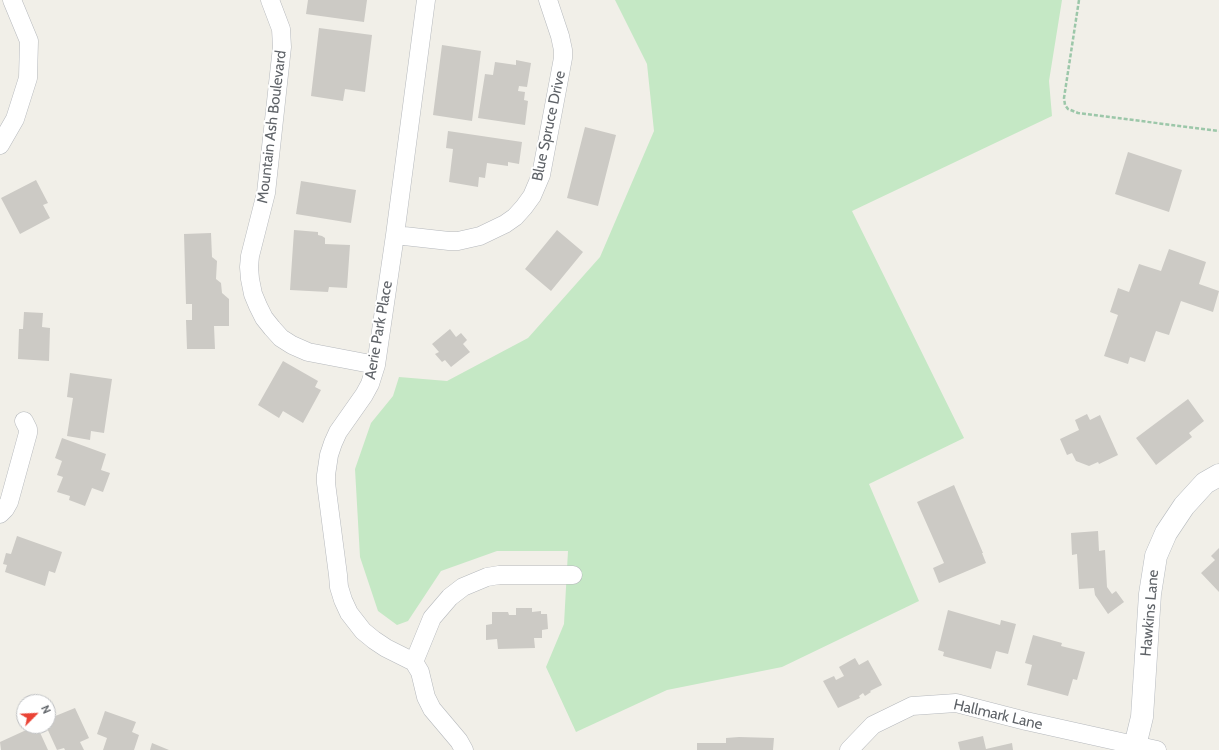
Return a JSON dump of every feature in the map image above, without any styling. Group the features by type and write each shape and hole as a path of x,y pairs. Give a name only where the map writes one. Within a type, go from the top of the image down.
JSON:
{"street":[{"path":"0,145 15,119 28,78 29,41 12,0"},
{"name":"Mountain Ash Boulevard","path":"270,0 281,29 282,47 266,193 250,256 249,267 253,294 258,306 272,328 281,338 292,345 308,352 376,365"},
{"name":"Aerie Park Place","path":"414,662 386,648 363,631 355,622 343,600 339,587 326,475 329,455 333,443 338,432 364,395 370,384 376,365 426,0"},
{"name":"Blue Spruce Drive","path":"395,234 449,241 458,241 480,236 505,224 515,217 524,208 532,196 541,175 563,58 560,36 548,0"},
{"path":"0,514 9,502 28,433 28,429 24,421"},
{"name":"Hawkins Lane","path":"1135,748 1142,717 1150,594 1156,556 1166,533 1184,506 1205,483 1219,475"},
{"path":"464,750 460,741 432,709 426,697 420,672 414,662 432,618 450,597 463,587 487,577 499,575 573,575"},
{"name":"Hallmark Lane","path":"848,750 873,725 912,706 956,703 1135,748 1157,750"}],"path":[{"path":"1079,0 1064,98 1068,110 1078,113 1219,131"}],"green space":[{"path":"615,0 1062,0 1049,81 1052,116 852,211 964,438 869,484 919,601 782,667 667,690 576,732 546,667 564,624 568,551 497,551 441,571 408,621 397,625 378,611 360,557 355,469 371,423 393,396 399,377 447,381 528,338 600,257 654,131 647,64"}],"building":[{"path":"308,0 367,0 364,22 306,14"},
{"path":"319,28 372,35 365,92 345,89 343,101 311,96"},
{"path":"442,45 481,51 472,121 433,115"},
{"path":"516,60 531,63 527,87 519,86 518,91 525,92 524,100 528,101 525,125 478,118 485,74 493,75 495,62 516,65"},
{"path":"585,127 616,135 598,206 567,198"},
{"path":"448,131 522,142 519,164 508,162 508,166 487,163 485,178 479,177 478,187 449,182 453,149 446,148"},
{"path":"1128,152 1182,170 1169,212 1115,194"},
{"path":"36,180 48,203 43,205 50,218 20,234 1,198"},
{"path":"301,181 356,190 351,223 296,214"},
{"path":"294,230 318,232 318,235 325,238 325,244 350,245 347,288 329,287 328,292 290,290"},
{"path":"557,230 583,252 551,291 525,269"},
{"path":"211,233 212,257 217,261 216,279 221,283 222,293 229,299 229,326 214,326 215,349 187,349 186,320 192,320 192,304 186,304 184,234"},
{"path":"1169,249 1206,262 1199,284 1219,291 1213,312 1181,301 1169,335 1156,331 1145,362 1130,357 1128,364 1104,356 1118,315 1110,312 1118,288 1129,292 1139,264 1161,271"},
{"path":"24,312 43,313 42,327 50,328 49,361 18,359 19,329 23,329"},
{"path":"450,329 456,337 461,333 467,340 463,344 470,352 451,367 445,360 442,362 435,354 439,352 432,344"},
{"path":"283,361 318,381 315,387 321,390 303,423 283,411 279,418 258,405"},
{"path":"70,373 112,379 104,433 91,431 90,440 67,436 73,398 67,397"},
{"path":"1188,399 1204,421 1189,433 1192,437 1156,465 1136,438"},
{"path":"1087,414 1090,420 1100,415 1118,455 1099,464 1098,462 1089,466 1076,461 1072,453 1067,455 1060,439 1079,430 1075,420"},
{"path":"62,438 106,454 101,470 110,473 103,492 92,488 85,506 69,500 70,496 57,492 63,477 57,475 62,461 55,458"},
{"path":"954,485 986,563 939,583 933,568 944,563 917,502"},
{"path":"1098,531 1099,551 1105,550 1107,587 1112,594 1116,591 1124,602 1108,614 1095,595 1094,588 1079,589 1077,554 1072,555 1071,533"},
{"path":"17,536 62,552 55,573 49,571 45,586 5,572 7,565 3,564 6,553 11,554"},
{"path":"1219,548 1219,592 1201,573 1215,560 1211,556"},
{"path":"516,608 532,608 532,612 541,611 541,614 547,614 548,629 542,630 542,638 534,638 535,648 498,649 497,639 486,640 486,625 492,624 492,612 508,612 509,615 516,615"},
{"path":"948,610 1000,625 1001,620 1016,624 1008,654 996,651 991,669 943,656 944,652 938,650"},
{"path":"1033,635 1062,643 1061,646 1085,652 1077,680 1073,679 1068,696 1027,685 1032,665 1025,663"},
{"path":"855,658 859,665 868,660 882,685 870,691 871,692 865,696 863,693 859,696 860,698 838,708 823,681 834,676 836,680 844,676 839,667"},
{"path":"75,708 89,738 80,742 84,750 65,750 64,748 57,750 50,734 56,734 56,716"},
{"path":"105,711 136,722 132,732 139,735 134,750 103,750 107,738 97,734"},
{"path":"18,734 41,734 48,750 1,750 0,742"},
{"path":"983,736 986,749 1012,743 1013,750 960,750 958,742"},
{"path":"726,738 774,738 773,750 697,750 697,743 726,743"},
{"path":"152,743 169,750 150,750"}]}
